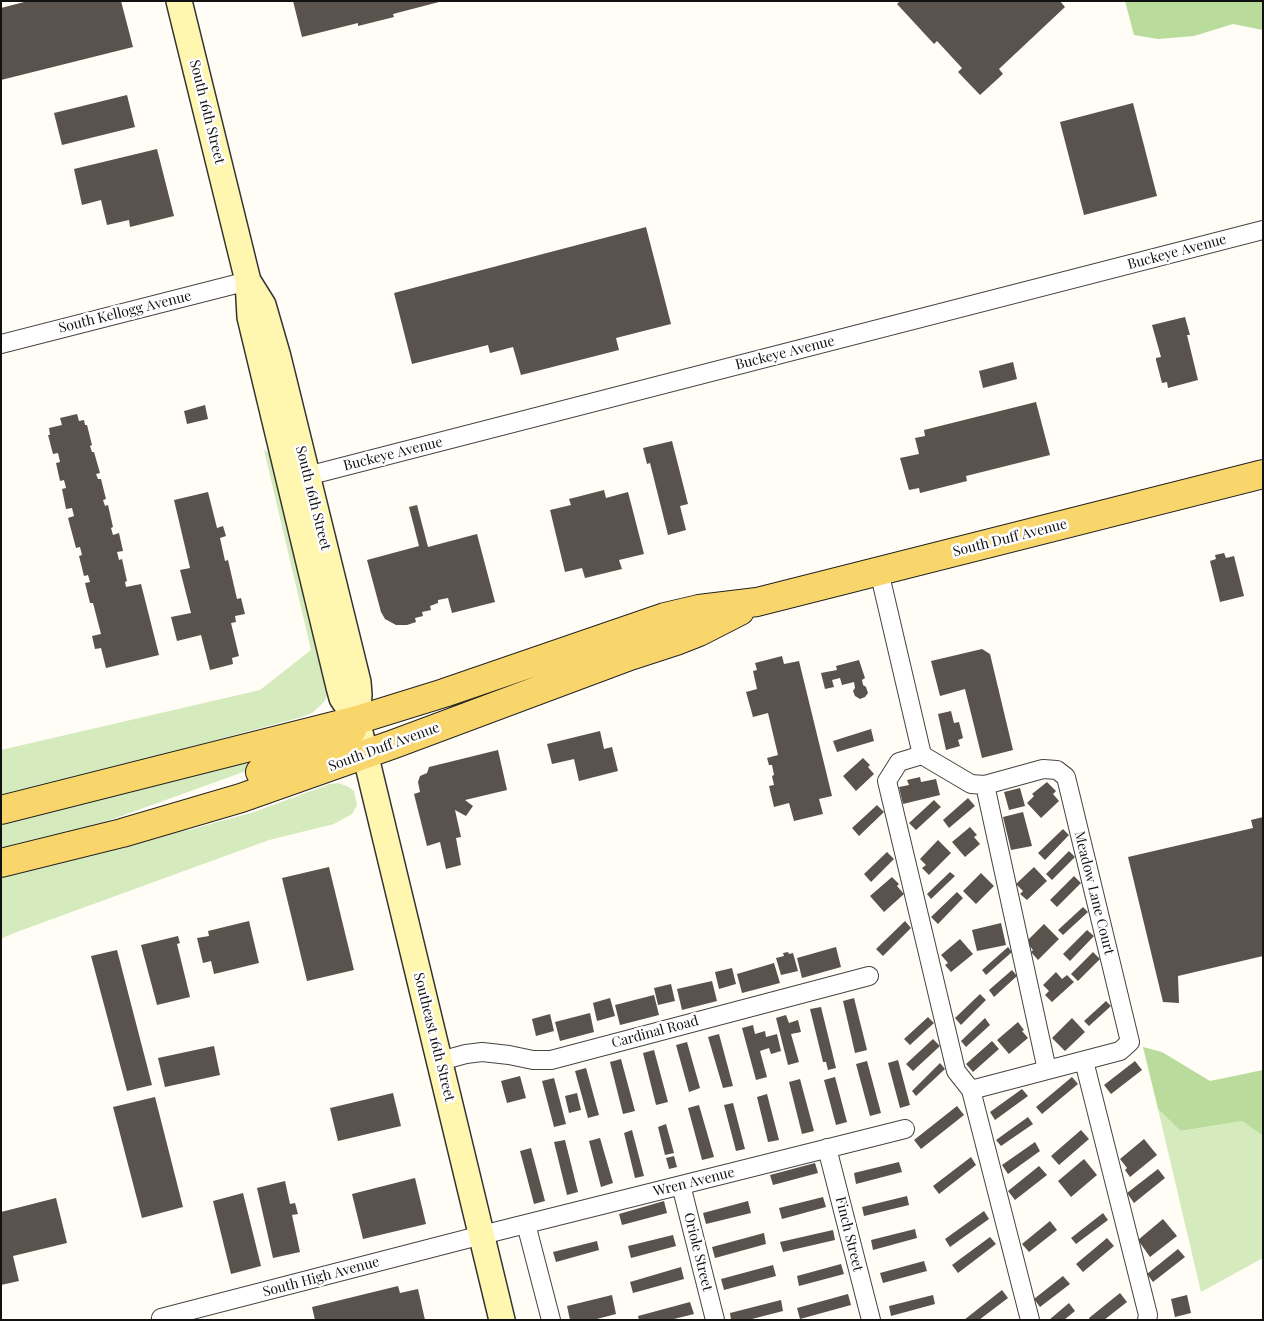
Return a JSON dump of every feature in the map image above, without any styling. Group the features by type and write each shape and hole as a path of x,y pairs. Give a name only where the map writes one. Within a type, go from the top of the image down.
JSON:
{"main road":[{"name":"South 16th Street","path":"179,1 248,281 250,317 336,678 342,698 357,720"},
{"name":"South 16th Street","path":"248,281 263,305 267,318 358,682 357,720 365,754"},
{"name":"South Duff Avenue","path":"1,810 357,720 444,693 665,617 699,609 757,602 1263,474"},
{"name":"South Duff Avenue","path":"1,863 130,830 241,798 630,656 676,641 699,632 757,602"},
{"path":"75,844 148,813 330,745 347,736 357,720"},
{"name":"Southeast 16th Street","path":"365,754 502,1320"}],"street":[{"name":"Buckeye Avenue","path":"307,476 1263,230"},
{"name":"South Kellogg Avenue","path":"1,344 248,281"},
{"path":"879,571 922,755 899,762 887,781 956,1071 971,1090 1030,1320"},
{"name":"Meadow Lane Court","path":"922,755 944,770 971,784 986,785 1043,768 1057,770 1066,777 1130,1042 1120,1051 971,1090"},
{"path":"986,785 1047,1070"},
{"name":"Cardinal Road","path":"440,1061 482,1052 533,1060 551,1060 868,976"},
{"path":"1084,1061 1148,1315 1147,1320"},
{"name":"Wren Avenue","path":"482,1235 905,1129"},
{"name":"Finch Street","path":"827,1148 871,1320"},
{"name":"Oriole Street","path":"681,1185 715,1320"},
{"path":"526,1224 551,1320"},
{"name":"South High Avenue","path":"161,1318 482,1235"}],"green space":[{"path":"1125,1 1263,1 1263,30 1233,24 1194,36 1158,39 1134,35"},
{"path":"264,450 268,452 274,462 326,684 327,696 324,702 312,713 302,717 1,798 1,750 260,690 311,650"},
{"path":"280,751 282,758 69,835 1,852 1,821"},
{"path":"339,783 354,791 357,805 352,814 334,824 269,840 1,939 1,872 142,836 189,830 254,812 330,784"},
{"path":"1143,1047 1162,1052 1210,1081 1263,1070 1263,1136 1242,1121 1181,1131 1158,1109"},
{"path":"1158,1109 1182,1131 1242,1121 1263,1136 1263,1258 1201,1292"}],"building":[{"path":"28,1 121,1 133,47 1,80 1,8"},
{"path":"293,1 439,2 393,14 394,17 358,26 358,23 302,37"},
{"path":"900,1 1060,1 1065,7 999,69 1003,74 980,95 958,72 962,68 937,41 934,44 897,4"},
{"path":"127,95 135,127 62,145 54,113"},
{"path":"1133,103 1157,196 1084,215 1060,122"},
{"path":"157,149 174,216 130,227 129,220 107,225 101,200 82,205 74,169"},
{"path":"646,227 671,324 616,338 619,350 521,375 513,347 490,353 488,345 412,364 394,293"},
{"path":"1185,317 1190,335 1187,335 1198,380 1168,388 1167,382 1162,383 1156,360 1156,358 1161,357 1152,325"},
{"path":"1013,362 1017,379 983,388 979,371"},
{"path":"1036,402 1050,455 966,476 967,481 920,493 919,488 909,490 900,458 919,454 915,438 925,436 924,430"},
{"path":"205,405 208,419 187,424 184,411"},
{"path":"77,414 79,421 84,420 85,425 87,425 92,445 90,446 92,452 94,452 100,473 96,474 98,479 101,479 106,499 103,500 105,506 108,505 113,535 119,533 123,551 117,552 119,560 122,559 127,581 125,582 126,587 141,584 159,655 106,668 101,648 95,649 92,636 101,634 93,603 90,603 85,583 90,582 88,575 84,576 79,556 82,555 80,547 76,548 68,518 74,516 72,508 66,509 62,489 66,488 64,480 60,481 56,463 60,462 58,453 53,454 48,435 50,435 49,428 62,425 60,418"},
{"path":"672,441 688,504 680,506 686,530 668,535 650,463 647,464 643,448"},
{"path":"604,490 606,498 628,492 644,554 619,560 622,569 585,578 582,568 565,572 550,510 571,505 569,499"},
{"path":"208,492 217,528 223,526 226,536 220,538 225,561 228,560 237,599 241,598 245,614 235,616 236,622 231,623 239,656 232,658 233,664 210,670 201,635 177,641 171,617 191,613 180,570 190,568 174,500"},
{"path":"417,505 428,547 477,534 495,602 452,613 448,598 438,600 438,603 430,606 431,610 422,612 423,616 415,618 416,622 407,625 396,625 385,619 381,612 367,560 419,546 409,507"},
{"path":"1224,553 1226,558 1234,556 1244,596 1220,602 1210,561 1216,559 1215,555"},
{"path":"982,649 990,654 1013,750 982,758 965,689 940,696 931,661"},
{"path":"782,656 784,664 799,661 832,796 819,799 823,814 794,821 789,803 774,807 769,786 774,785 772,776 774,775 772,765 769,765 767,758 778,755 768,713 753,717 746,692 757,689 753,671 757,670 755,663"},
{"path":"859,660 865,678 862,680 863,685 868,693 865,697 860,699 855,696 853,691 855,688 854,682 842,685 840,678 832,680 834,687 825,689 821,673 837,670 836,666"},
{"path":"951,711 954,723 959,722 963,738 958,740 960,746 946,750 938,714"},
{"path":"871,729 874,741 837,752 833,741"},
{"path":"600,731 604,749 612,747 618,771 579,781 574,759 552,764 547,744"},
{"path":"498,750 507,790 465,800 473,806 466,816 455,810 461,837 456,838 461,865 446,869 440,842 427,846 414,794 420,792 418,782 420,776 427,773 429,767"},
{"path":"863,758 870,765 868,767 874,774 856,791 843,776"},
{"path":"920,777 921,782 936,779 940,795 903,804 899,787 909,785 907,780"},
{"path":"1047,782 1056,791 1053,794 1059,801 1041,818 1027,803 1034,796 1032,794"},
{"path":"1020,788 1025,806 1009,810 1004,792"},
{"path":"968,798 975,806 949,828 943,820"},
{"path":"934,800 941,807 916,830 909,823"},
{"path":"877,805 884,812 859,836 852,828"},
{"path":"1023,812 1032,846 1011,850 1003,817"},
{"path":"1263,817 1263,956 1178,976 1179,1003 1163,1002 1128,857 1253,828 1251,820"},
{"path":"970,827 977,835 974,837 980,844 965,857 952,842"},
{"path":"1063,829 1069,835 1045,860 1038,853"},
{"path":"938,840 951,853 929,875 922,868 926,865 920,859"},
{"path":"1069,851 1075,857 1052,880 1046,874"},
{"path":"887,852 894,859 871,882 864,874"},
{"path":"329,867 354,970 307,981 282,878"},
{"path":"1034,867 1047,881 1027,900 1020,894 1023,891 1016,884"},
{"path":"950,872 955,876 931,899 927,894"},
{"path":"981,873 994,886 976,904 963,891"},
{"path":"1074,876 1081,883 1057,907 1050,900"},
{"path":"892,877 899,884 897,886 904,894 884,912 870,896"},
{"path":"957,892 963,898 938,924 931,917"},
{"path":"1083,907 1088,912 1063,935 1058,930"},
{"path":"249,921 259,963 214,974 211,961 203,963 197,938 209,936 208,931"},
{"path":"905,921 911,928 883,956 876,949"},
{"path":"1001,923 1006,945 977,951 972,930"},
{"path":"1044,924 1059,939 1038,960 1026,942"},
{"path":"1087,930 1094,936 1070,961 1063,954"},
{"path":"178,936 180,943 177,944 190,997 157,1005 141,945"},
{"path":"960,939 973,954 951,972 945,965 948,963 941,955"},
{"path":"836,947 841,967 802,978 797,958"},
{"path":"1008,947 1012,952 986,975 982,970"},
{"path":"117,950 152,1085 127,1091 91,956"},
{"path":"788,952 789,954 793,953 798,971 781,975 776,958 784,956 783,953"},
{"path":"1093,952 1100,959 1078,981 1071,974"},
{"path":"774,963 780,983 742,993 737,974"},
{"path":"732,968 736,984 719,989 715,972"},
{"path":"1012,970 1017,976 994,997 989,990"},
{"path":"1056,972 1062,979 1067,975 1074,982 1052,1002 1045,995 1049,991 1043,985"},
{"path":"712,981 717,1001 682,1010 677,989"},
{"path":"671,984 675,1001 658,1005 654,988"},
{"path":"980,994 986,1000 961,1025 955,1018"},
{"path":"654,995 659,1015 620,1025 615,1005"},
{"path":"610,998 615,1016 597,1021 593,1003"},
{"path":"854,998 867,1050 855,1053 843,1001"},
{"path":"1106,1001 1111,1006 1089,1026 1084,1021"},
{"path":"821,1007 836,1068 828,1070 826,1062 823,1062 810,1009"},
{"path":"590,1013 594,1032 560,1041 555,1022"},
{"path":"550,1014 554,1031 536,1036 532,1019"},
{"path":"786,1015 789,1023 798,1020 801,1032 791,1034 799,1062 788,1065 776,1018"},
{"path":"928,1017 934,1023 910,1045 904,1039"},
{"path":"985,1018 990,1025 966,1047 961,1041"},
{"path":"1072,1018 1085,1032 1065,1051 1052,1038"},
{"path":"1018,1022 1028,1038 1009,1054 997,1040"},
{"path":"753,1025 755,1034 765,1031 766,1037 777,1034 781,1051 771,1054 769,1048 760,1051 767,1077 756,1080 742,1028"},
{"path":"719,1034 733,1086 723,1088 708,1037"},
{"path":"933,1039 940,1046 913,1071 906,1064"},
{"path":"992,1041 999,1049 973,1072 966,1064"},
{"path":"687,1042 700,1088 689,1092 676,1045"},
{"path":"214,1046 220,1075 165,1087 158,1058"},
{"path":"654,1050 668,1102 656,1105 643,1053"},
{"path":"621,1059 635,1111 623,1114 610,1062"},
{"path":"898,1060 910,1105 900,1108 888,1063"},
{"path":"867,1061 881,1113 870,1116 856,1064"},
{"path":"1135,1061 1142,1070 1111,1094 1104,1085"},
{"path":"940,1063 945,1069 916,1096 912,1091"},
{"path":"586,1068 599,1115 588,1118 575,1071"},
{"path":"520,1076 526,1098 507,1103 501,1081"},
{"path":"835,1077 847,1122 836,1125 824,1080"},
{"path":"1072,1077 1078,1084 1042,1114 1036,1107"},
{"path":"554,1078 566,1124 554,1127 542,1081"},
{"path":"800,1079 814,1131 802,1134 789,1082"},
{"path":"1022,1089 1028,1096 995,1120 990,1112"},
{"path":"393,1093 401,1126 338,1141 330,1108"},
{"path":"577,1093 581,1110 569,1113 565,1096"},
{"path":"767,1094 779,1140 768,1142 757,1097"},
{"path":"155,1097 183,1207 142,1218 113,1107"},
{"path":"733,1103 745,1149 736,1151 724,1105"},
{"path":"699,1105 714,1157 702,1160 688,1108"},
{"path":"957,1106 964,1115 921,1149 914,1140"},
{"path":"1028,1117 1033,1124 1001,1146 996,1140"},
{"path":"666,1124 674,1153 665,1155 658,1127"},
{"path":"632,1130 644,1176 635,1178 624,1133"},
{"path":"1081,1130 1089,1139 1059,1165 1051,1156"},
{"path":"600,1138 613,1183 601,1187 589,1141"},
{"path":"1144,1139 1157,1155 1130,1177 1125,1170 1127,1168 1120,1159"},
{"path":"565,1140 578,1192 567,1195 554,1142"},
{"path":"1035,1142 1040,1151 1008,1174 1002,1165"},
{"path":"531,1148 545,1201 534,1204 520,1151"},
{"path":"674,1156 677,1167 669,1169 666,1158"},
{"path":"971,1157 976,1165 939,1194 933,1186"},
{"path":"1084,1159 1097,1175 1071,1197 1058,1181"},
{"path":"899,1162 902,1172 856,1184 854,1173"},
{"path":"815,1163 818,1173 773,1185 770,1175"},
{"path":"1039,1166 1047,1175 1015,1200 1008,1191"},
{"path":"1158,1169 1165,1178 1134,1203 1127,1193"},
{"path":"415,1178 426,1224 363,1239 352,1194"},
{"path":"285,1181 290,1204 295,1203 298,1214 292,1215 300,1252 273,1258 257,1188"},
{"path":"243,1193 261,1266 231,1274 213,1201"},
{"path":"907,1196 909,1205 864,1216 862,1207"},
{"path":"823,1197 826,1207 782,1219 779,1208"},
{"path":"56,1198 67,1243 13,1256 19,1281 1,1285 1,1212"},
{"path":"664,1201 667,1213 622,1225 619,1214"},
{"path":"748,1201 751,1213 706,1224 703,1213"},
{"path":"984,1211 989,1219 950,1247 945,1239"},
{"path":"1103,1213 1108,1220 1076,1244 1071,1238"},
{"path":"1163,1219 1177,1236 1150,1257 1138,1240"},
{"path":"1050,1221 1057,1230 1029,1252 1022,1244"},
{"path":"915,1229 917,1238 873,1250 871,1240"},
{"path":"833,1230 835,1240 783,1252 780,1242"},
{"path":"764,1233 766,1244 715,1258 712,1247"},
{"path":"673,1235 676,1246 631,1258 628,1246"},
{"path":"990,1237 996,1244 958,1273 952,1265"},
{"path":"1107,1238 1114,1246 1083,1272 1076,1264"},
{"path":"597,1241 599,1250 556,1262 553,1252"},
{"path":"1178,1249 1185,1257 1153,1282 1147,1274"},
{"path":"924,1261 927,1271 883,1283 880,1273"},
{"path":"841,1264 844,1274 799,1286 797,1276"},
{"path":"773,1265 776,1276 724,1290 721,1279"},
{"path":"681,1267 684,1279 633,1293 630,1282"},
{"path":"1063,1276 1070,1284 1040,1307 1034,1299"},
{"path":"398,1286 400,1293 418,1289 425,1320 315,1320 312,1307"},
{"path":"1002,1290 1008,1298 979,1320 964,1320"},
{"path":"1120,1293 1127,1302 1104,1320 1090,1320 1089,1318"},
{"path":"848,1294 851,1305 800,1319 797,1308"},
{"path":"612,1295 616,1314 593,1320 570,1320 567,1306"},
{"path":"933,1295 935,1304 891,1316 889,1306"},
{"path":"1187,1295 1191,1313 1175,1317 1171,1299"},
{"path":"781,1300 783,1311 748,1320 731,1320 730,1313"},
{"path":"690,1302 694,1314 670,1320 639,1320 638,1316"},
{"path":"1069,1303 1075,1311 1064,1320 1049,1320"}]}
